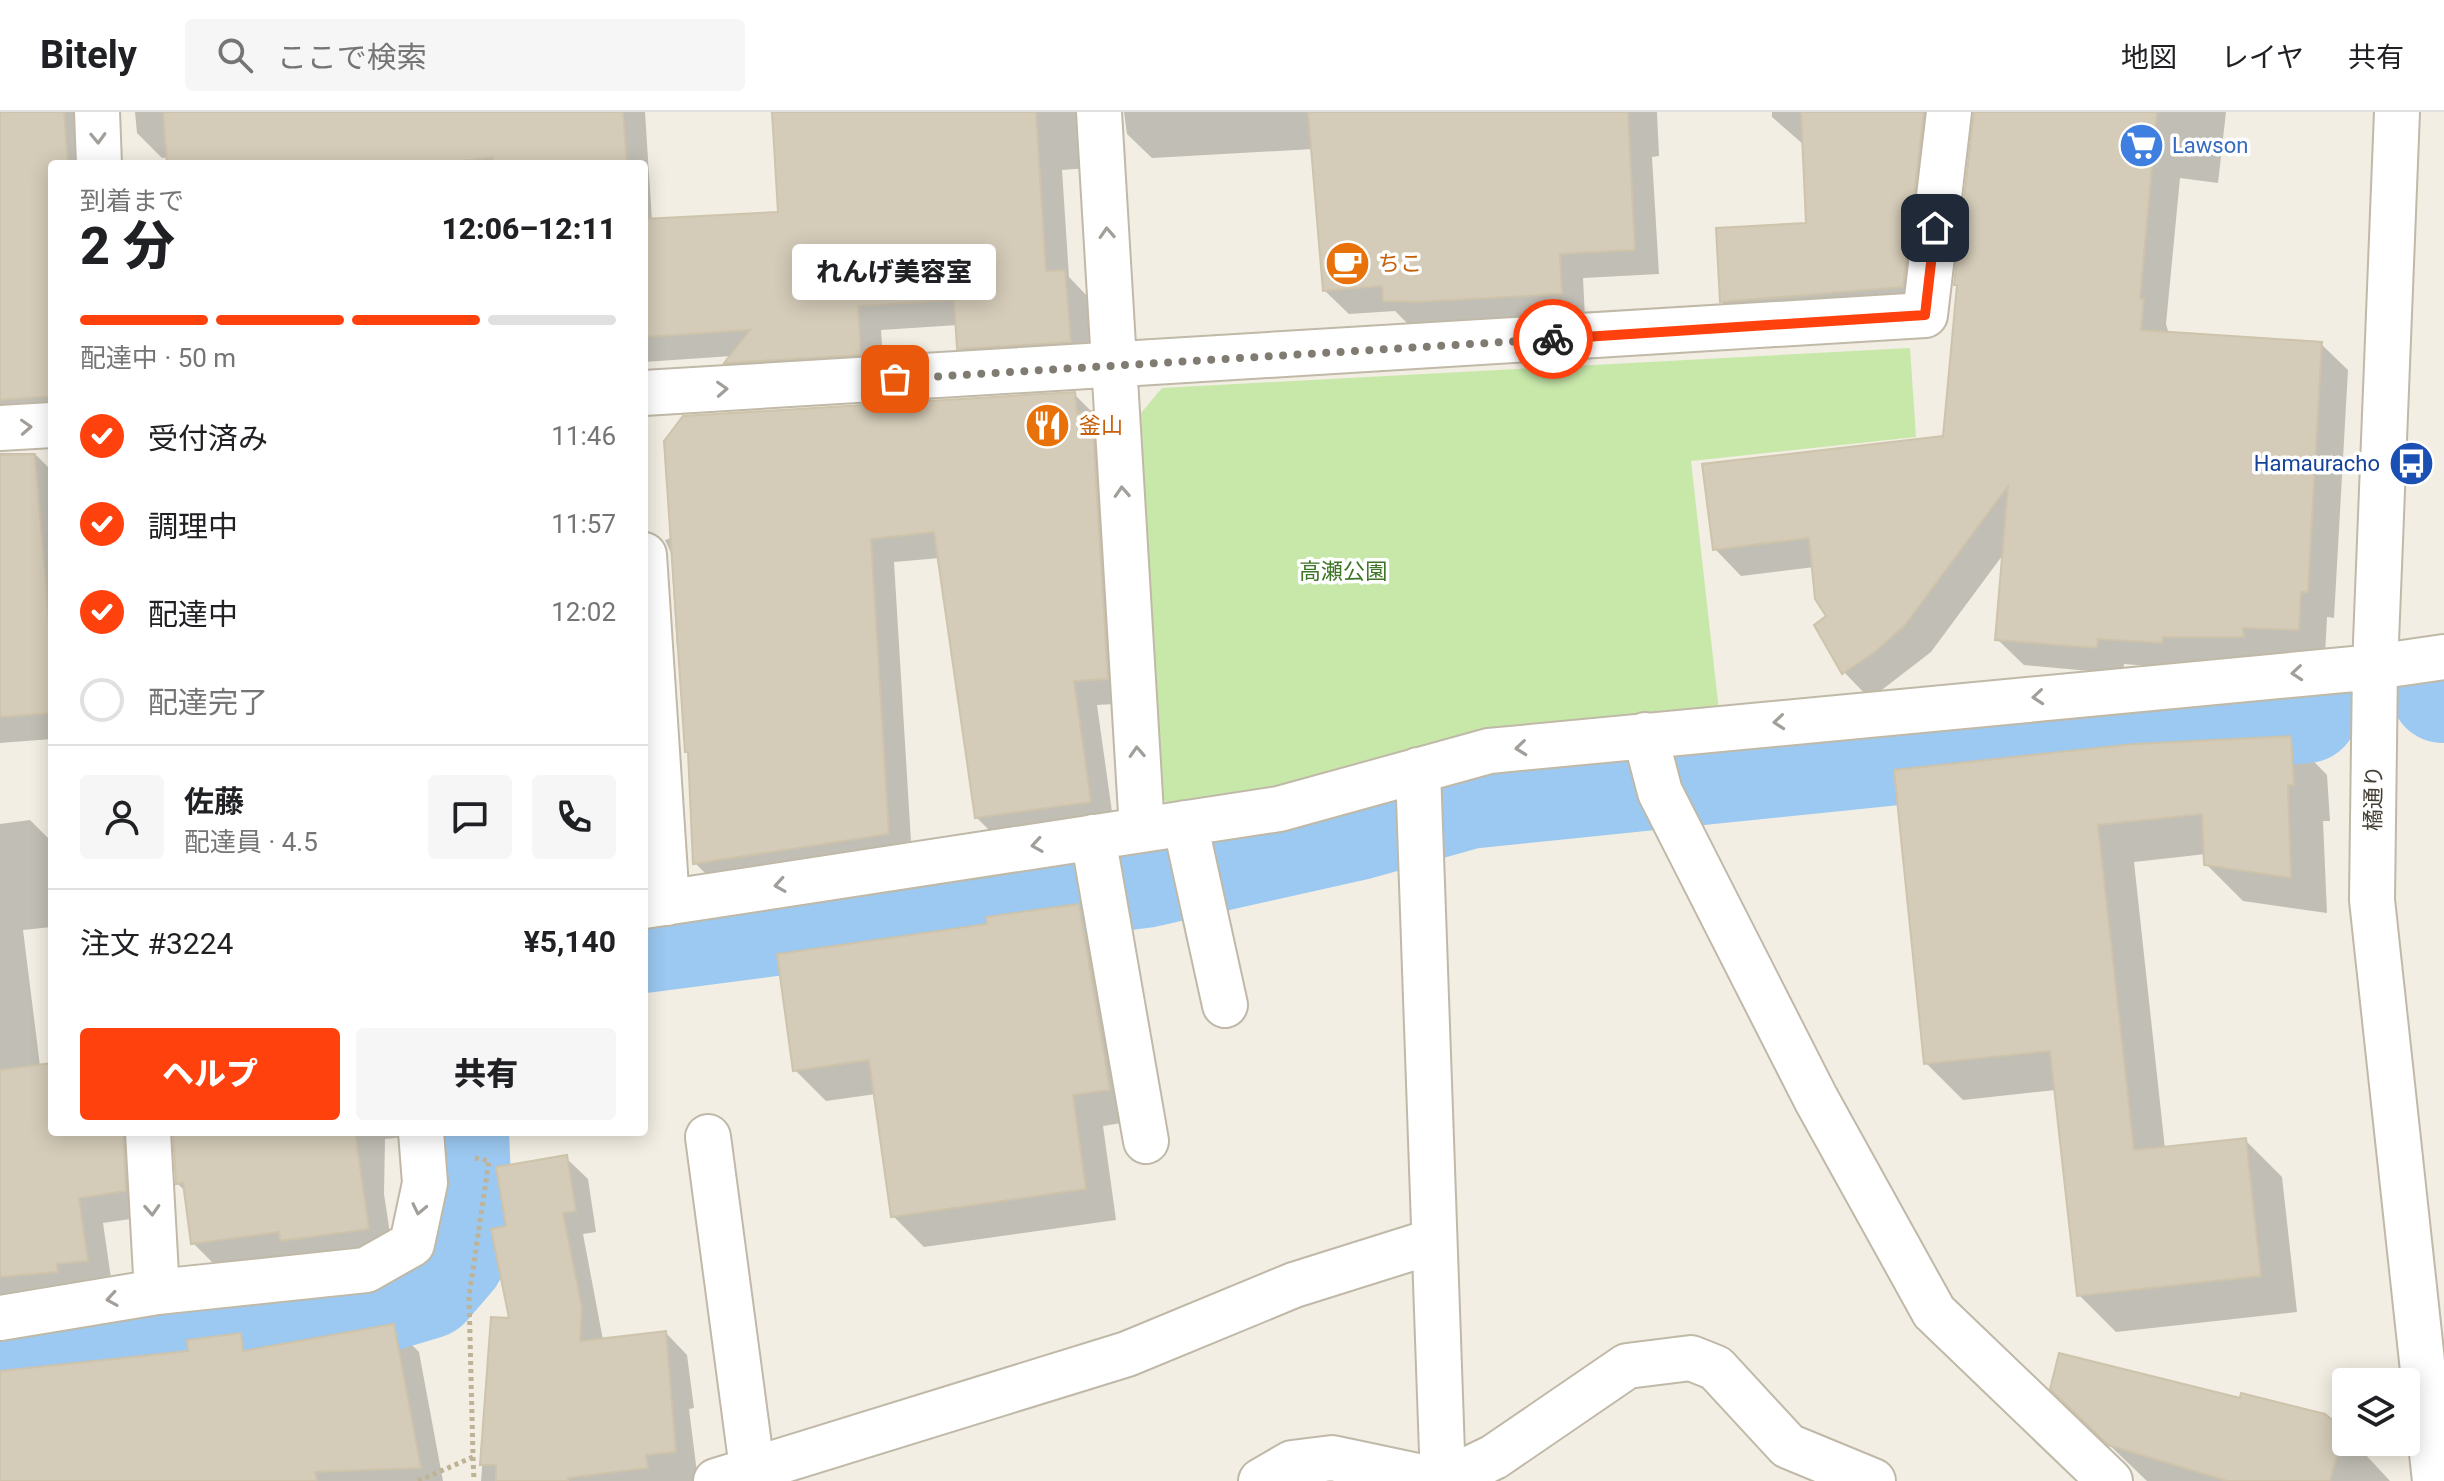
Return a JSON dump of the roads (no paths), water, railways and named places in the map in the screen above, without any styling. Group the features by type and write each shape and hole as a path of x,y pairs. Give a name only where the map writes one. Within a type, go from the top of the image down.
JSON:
{"street":[{"path":"97,112 99,160"},
{"path":"1099,112 1142,830"},
{"path":"648,393 1115,367 1925,315 1949,112"},
{"name":"橘通り","path":"2397,112 2375,667 2372,900 2432,1351 2435,1481"},
{"path":"0,428 48,425"},
{"path":"1142,830 1190,848 1279,809 1418,792 1489,751 1652,760 2444,657"},
{"path":"648,671 656,904 1097,866 1142,830"},
{"path":"1652,760 1816,1099 1934,1312 2110,1481"},
{"path":"1418,792 1443,1481"},
{"path":"1190,848 1225,1005"},
{"path":"1097,866 1146,1141"},
{"path":"148,1136 157,1292"},
{"path":"0,1318 157,1292 366,1270 412,1244 425,1183 421,1136"},
{"path":"708,1137 734,1474 1127,1354 1294,1285 1434,1241"},
{"path":"1261,1481 1292,1463 1332,1458 1443,1481 1494,1457 1627,1366 1691,1358 1716,1368 1783,1463 1873,1481"}],"waterway":[{"path":"648,939 1144,875 1358,827 1468,796 2306,710"},
{"path":"0,1354 360,1306 427,1286 452,1257 459,1205 456,1136"}],"place":[{"name":"Lawson","path":"2141,145"},
{"name":"ちこ","path":"1347,263"},
{"name":"れんげ美容室","path":"895,379"},
{"name":"釜山","path":"1048,425"},
{"name":"Hamauracho","path":"2411,463"}],"park label":[{"name":"高瀬公園","path":"1343,571"}]}
